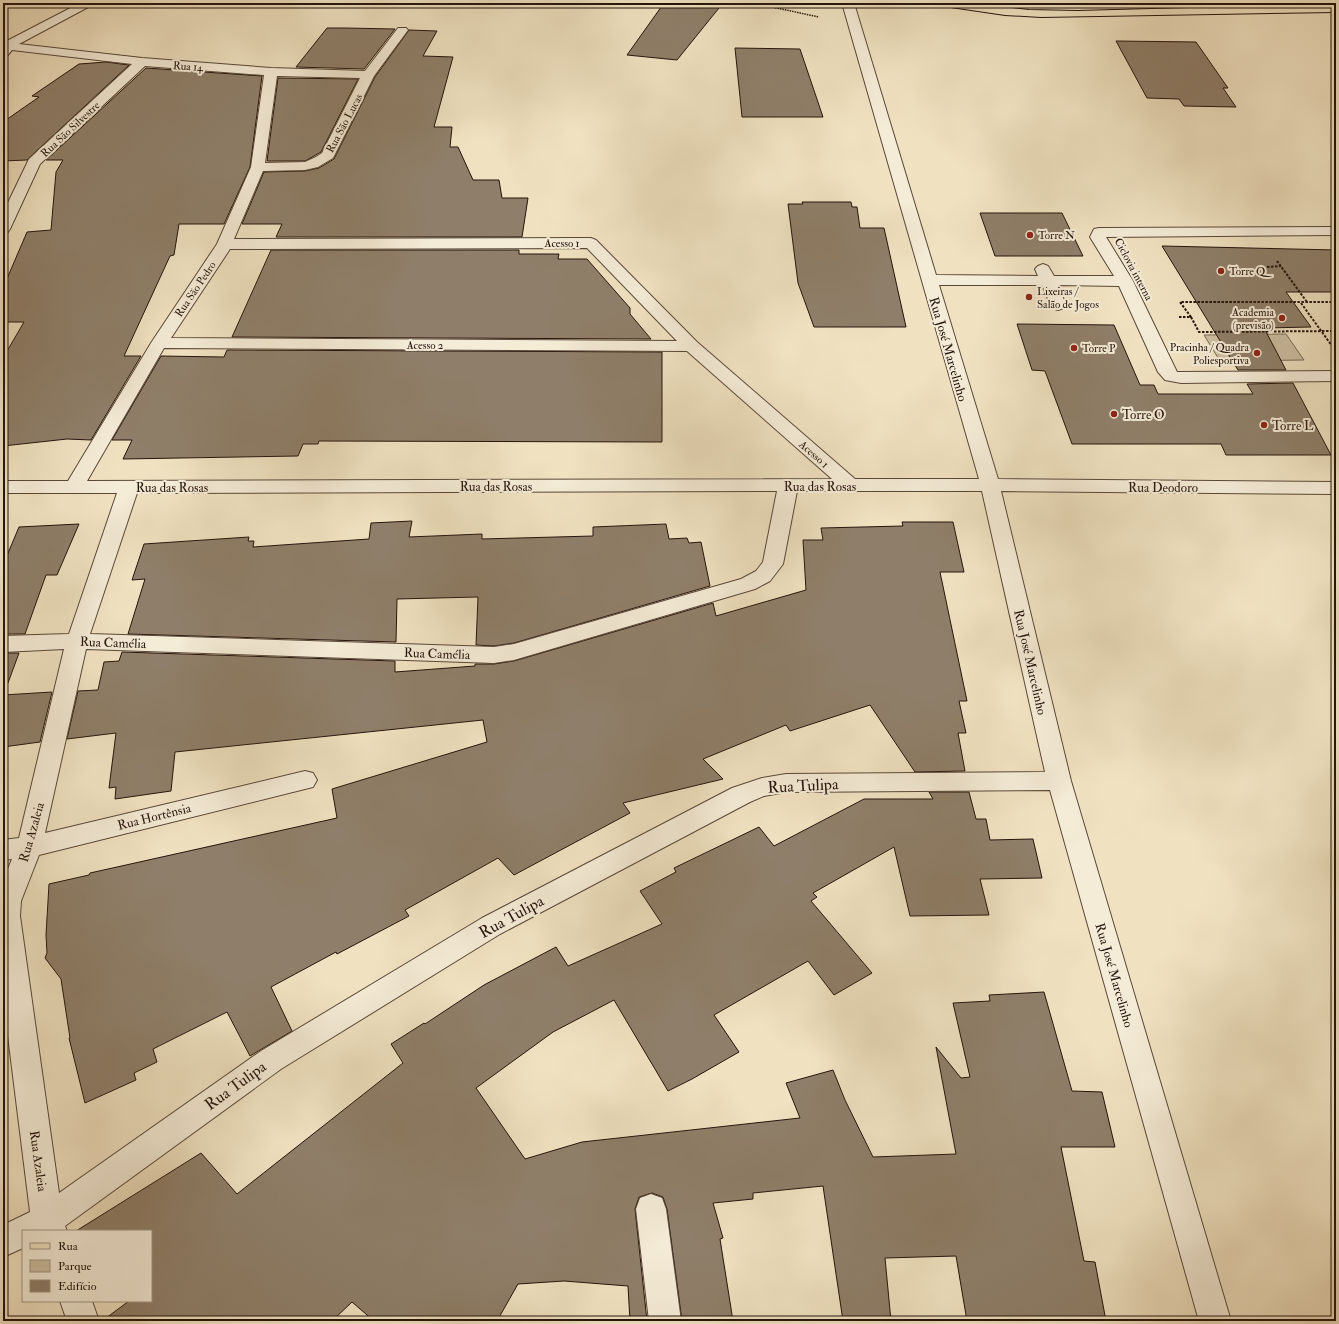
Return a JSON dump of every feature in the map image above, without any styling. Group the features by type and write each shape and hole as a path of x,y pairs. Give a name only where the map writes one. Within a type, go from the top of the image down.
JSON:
{"main road":[{"path":"944,3 1040,14 1168,13 1300,8 1336,9"}],"street":[{"path":"5,49 88,3"},
{"name":"Rua José Marcelinho","path":"848,3 990,485 1059,781 1215,1321"},
{"name":"Rua São Lucas","path":"258,167 302,166 322,161 328,155 368,75 402,30"},
{"name":"Rua 14","path":"5,49 271,72 368,75"},
{"name":"Rua São Silvestre","path":"3,229 34,162 142,62"},
{"name":"Rua São Pedro","path":"74,487 159,343 225,244 258,167 271,72"},
{"path":"1336,231 1099,232 1098,237 1122,275 1144,317 1167,372 1171,376 1181,378 1336,376"},
{"name":"Acesso 1","path":"225,244 591,243 690,346 851,486"},
{"path":"928,274 1122,275"},
{"path":"1046,275 1058,305"},
{"name":"Acesso 2","path":"159,343 690,346"},
{"name":"Rua das Rosas","path":"3,487 990,485"},
{"name":"Rua Deodoro","path":"990,485 1336,488"},
{"name":"Rua Camélia","path":"3,644 77,641 494,655 514,652 748,584 763,576 773,564 788,486"},
{"name":"Rua Azaleia","path":"36,1228 7,916 8,901 29,847 77,641 129,487"},
{"name":"Rua Hortênsia","path":"3,850 29,847 304,780"},
{"name":"Rua Tulipa","path":"36,1228 270,1060 491,926 742,795 762,787 786,783 1059,781"},
{"path":"651,1209 665,1321"},
{"name":"Rua Tulipa","path":"3,1241 22,1234"},
{"path":"76,1302 83,1321"}],"path":[{"path":"753,3 853,24"},
{"path":"1271,232 1270,250 1307,302"},
{"path":"1268,267 1281,266"},
{"path":"1336,302 1180,302 1191,317 1199,332 1336,331"},
{"path":"1301,303 1336,352"},
{"path":"1144,317 1191,317"}],"green space":[{"name":"Pracinha / Quadra Poliesportiva","path":"1286,334 1304,360 1220,361 1204,335"}],"building":[{"path":"664,3 723,3 677,60 627,55"},
{"path":"327,28 395,29 364,69 296,67"},
{"path":"409,30 437,31 423,56 453,57 434,127 452,127 450,147 458,147 473,180 499,180 502,198 528,198 522,237 276,237 282,224 242,224 264,172 305,171 319,168 334,159 375,77"},
{"path":"1116,41 1196,42 1228,88 1223,88 1236,107 1184,106 1179,99 1147,98"},
{"path":"735,48 800,49 823,117 742,117"},
{"path":"106,62 129,65 27,160 3,161 3,122 39,97 32,96 79,64"},
{"path":"146,68 262,76 250,167 224,224 179,224 174,255 170,256 124,356 141,356 91,440 67,439 3,446 3,358 24,322 3,322 3,288 27,232 51,230 56,172 63,160 46,160"},
{"path":"278,78 358,79 321,152 305,161 267,161"},
{"path":"802,202 851,202 852,207 857,207 860,228 884,228 906,327 814,327 798,283 788,204 803,204"},
{"name":"Torre N","path":"980,213 1062,213 1083,256 995,256"},
{"path":"1162,246 1336,250 1336,292 1286,292 1311,327 1264,328 1286,370 1238,370"},
{"path":"271,250 519,250 519,254 559,254 558,259 587,259 630,308 630,314 651,339 232,337"},
{"path":"1017,324 1114,325 1140,385 1154,385 1158,394 1253,394 1247,384 1293,383 1331,455 1226,455 1221,444 1072,444 1045,371 1032,370"},
{"path":"227,350 662,352 662,442 319,441 318,444 303,444 298,456 123,459 132,440 112,440 161,356 224,357"},
{"path":"412,521 409,537 482,534 482,539 593,536 593,527 666,524 669,539 687,538 689,543 701,542 710,586 514,643 494,646 476,645 478,597 397,599 396,642 128,634 145,579 132,580 144,544 249,537 248,541 254,541 253,547 369,539 371,523"},
{"path":"902,522 953,522 964,572 940,572 967,701 959,701 966,733 958,733 965,771 915,772 870,705 790,731 786,725 703,759 723,779 623,803 630,813 514,875 498,858 405,910 409,916 337,954 336,952 271,987 292,1031 250,1056 227,1012 153,1049 157,1062 134,1073 136,1080 85,1103 69,1038 61,979 45,958 47,953 46,935 49,884 89,875 90,873 337,818 332,789 487,742 483,720 175,752 171,791 115,799 116,787 109,788 116,733 67,739 78,691 98,690 104,662 119,661 122,652 395,661 395,672 475,666 475,664 494,664 514,661 713,603 716,616 806,590 803,540 823,540 821,528 903,526"},
{"path":"79,524 57,575 46,575 25,634 3,634 3,565 19,527"},
{"path":"3,653 19,653 8,683 3,682"},
{"path":"52,692 40,742 3,747 3,695"},
{"path":"929,792 969,792 976,819 986,819 990,840 1033,839 1042,878 980,879 989,915 910,916 894,847 813,893 817,897 811,901 872,973 834,995 808,961 714,1015 739,1052 668,1091 614,1000 553,1032 476,1088 525,1159 582,1142 800,1118 786,1083 833,1070 845,1100 873,1157 956,1154 936,1047 961,1078 970,1077 953,1003 990,1001 989,995 1044,992 1072,1091 1102,1092 1115,1147 1061,1147 1084,1261 1095,1262 1106,1321 967,1321 956,1256 885,1258 891,1321 843,1321 823,1186 753,1193 753,1199 713,1203 723,1238 720,1239 733,1321 682,1321 667,1209 663,1197 652,1193 639,1197 635,1209 647,1321 630,1321 628,1286 564,1281 518,1284 497,1321 374,1321 352,1302 332,1321 102,1321 128,1302 152,1302 152,1230 78,1230 201,1153 237,1194 403,1063 391,1044 424,1023 425,1024 484,985 556,947 568,966 662,924 640,891 676,872 674,868 759,827 774,846 864,799 933,799"}],"place":[{"name":"Torre N","path":"1030,235"},
{"name":"Torre Q","path":"1221,271"},
{"name":"Lixeiras / Salão de Jogos","path":"1029,297"},
{"name":"Academia (previsão)","path":"1282,318"},
{"name":"Torre P","path":"1074,348"},
{"name":"Pracinha / Quadra Poliesportiva","path":"1257,353"},
{"name":"Torre O","path":"1114,414"},
{"name":"Torre L","path":"1264,425"}]}
